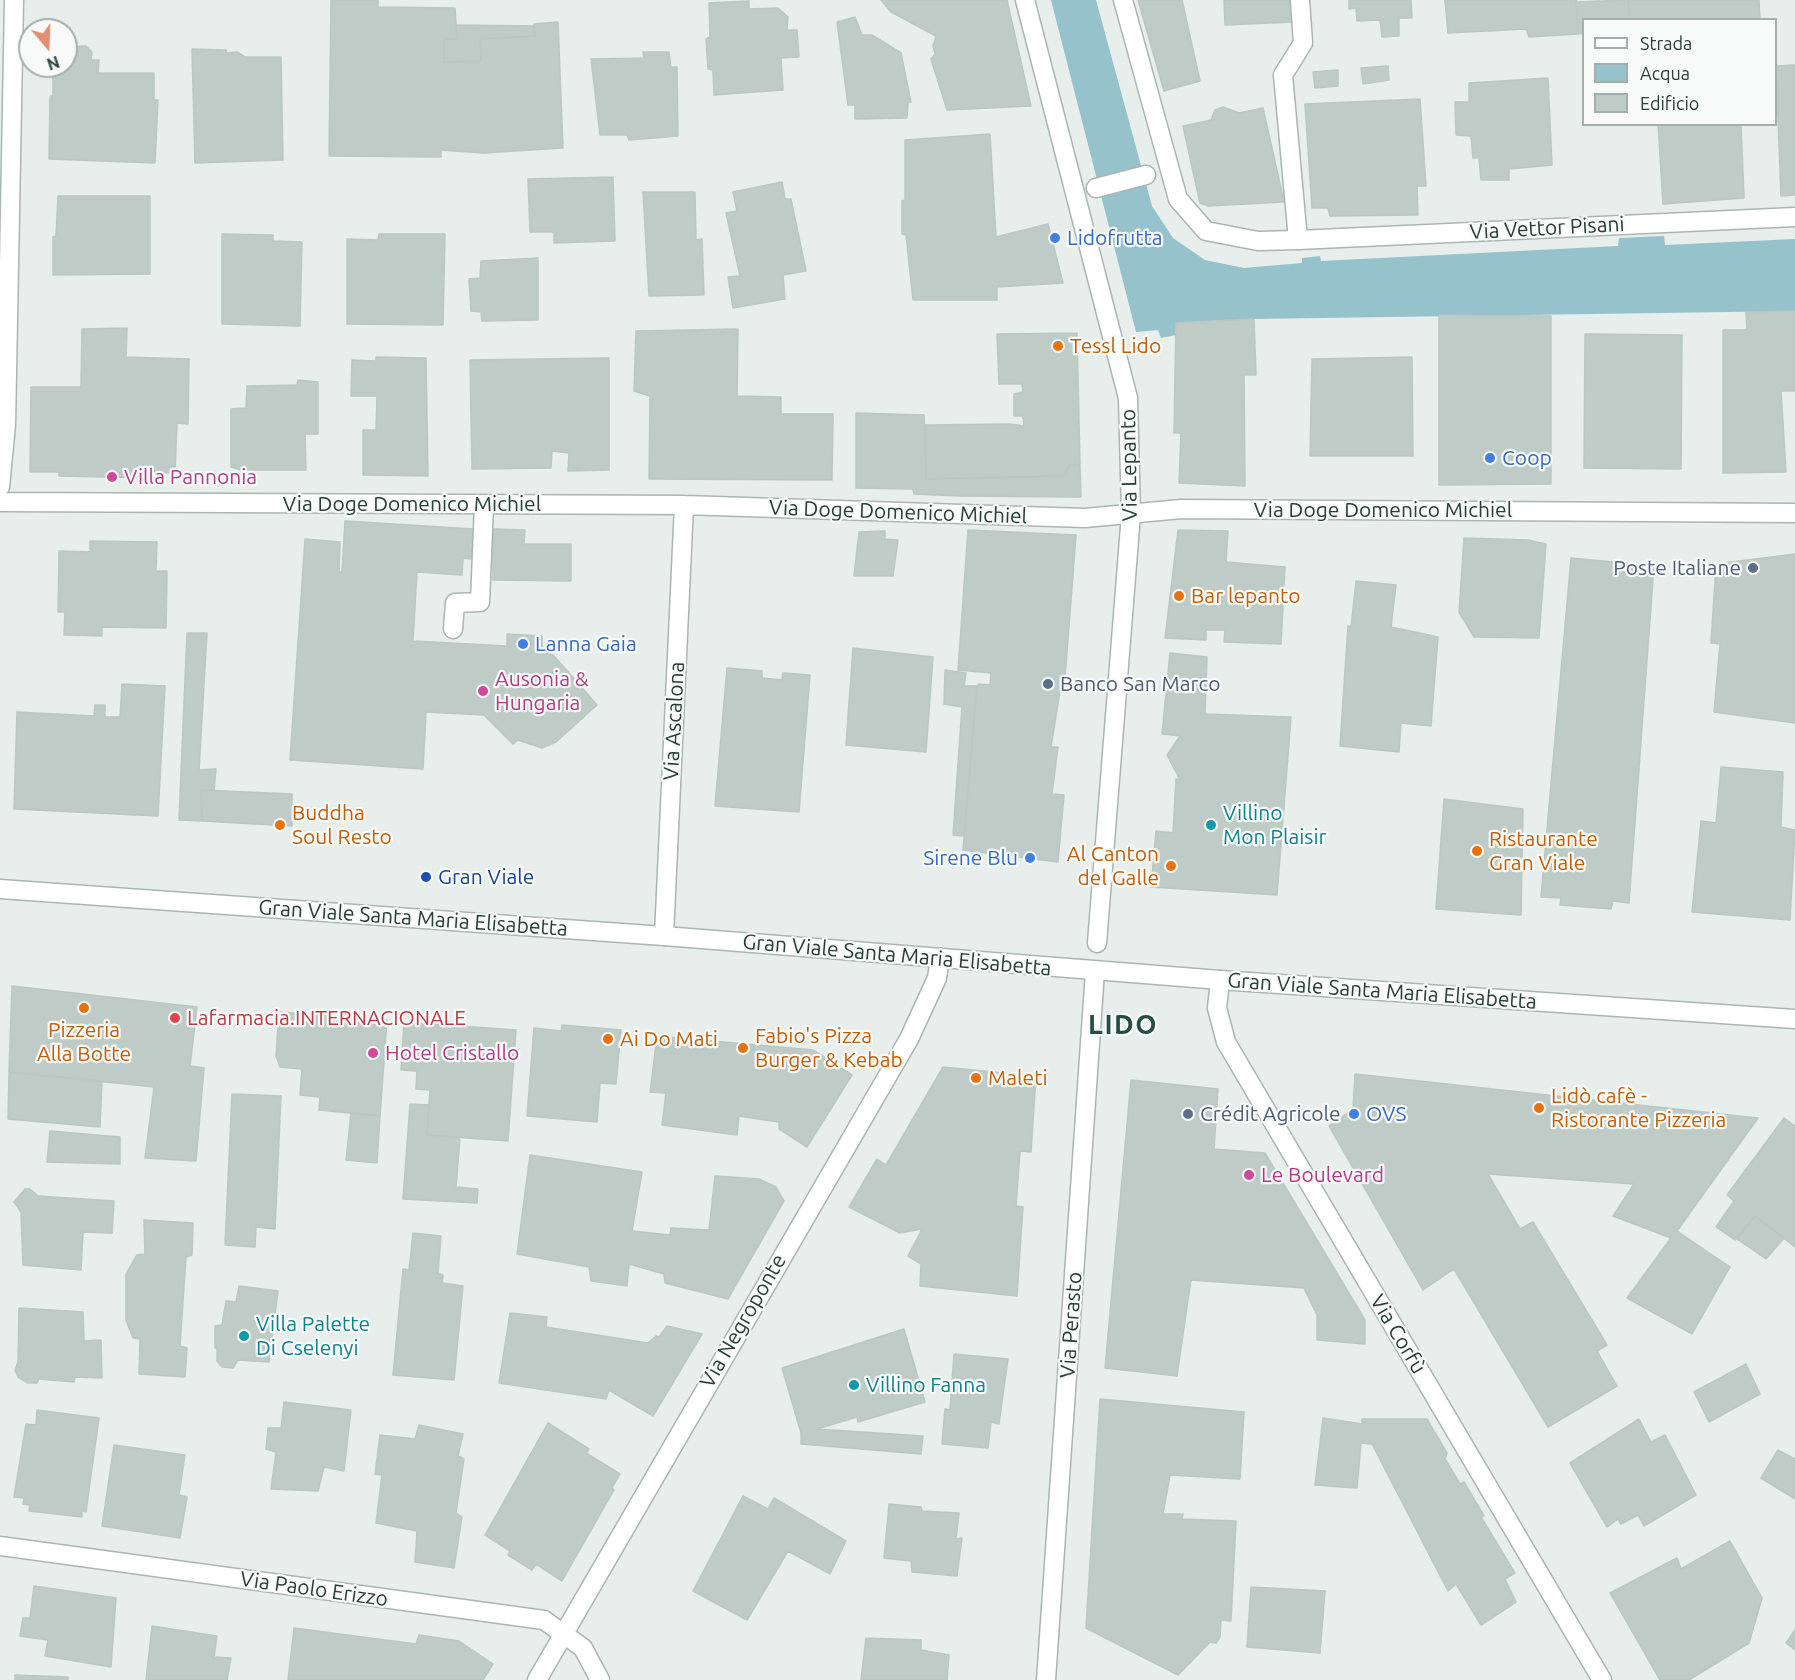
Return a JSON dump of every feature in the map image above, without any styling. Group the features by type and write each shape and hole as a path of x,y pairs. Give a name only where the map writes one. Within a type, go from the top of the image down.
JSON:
{"street":[{"path":"0,487 6,425 14,0"},
{"name":"Via Lepanto","path":"1025,0 1128,398 1131,514 1097,943"},
{"name":"Via Vettor Pisani","path":"1123,0 1178,199 1206,231 1258,241 1795,217"},
{"path":"1298,240 1283,75 1303,43 1300,0"},
{"path":"1096,188 1146,175"},
{"name":"Via Doge Domenico Michiel","path":"0,502 684,506 1084,518 1181,509 1795,513"},
{"path":"453,630 454,603 480,602 484,505"},
{"name":"Via Ascalona","path":"664,936 684,506"},
{"name":"Gran Viale Santa Maria Elisabetta","path":"0,889 664,936 1095,971 1795,1019"},
{"name":"Via Negroponte","path":"537,1680 909,1039 937,978 940,958"},
{"name":"Via Perasto","path":"1046,1680 1095,971"},
{"name":"Via Corfù","path":"1220,980 1217,1008 1226,1042 1602,1680"},
{"name":"Via Paolo Erizzo","path":"0,1546 544,1620 583,1648 600,1680"}],"water":[{"path":"1051,0 1096,0 1152,206 1173,238 1205,260 1244,268 1302,263 1302,258 1320,256 1321,261 1618,246 1619,238 1664,236 1665,245 1795,239 1795,311 1254,319 1176,323 1176,335 1161,338 1158,330 1136,332"}],"building":[{"path":"331,0 378,0 378,7 455,8 457,39 444,39 444,62 481,61 480,39 535,36 534,24 558,22 563,148 484,153 441,150 441,157 329,156"},
{"path":"881,0 1007,0 1031,106 947,110 931,59 935,54 933,46 936,36 891,12"},
{"path":"1138,0 1182,0 1200,81 1164,91"},
{"path":"1224,0 1292,0 1293,22 1225,25"},
{"path":"1349,0 1411,0 1412,18 1399,18 1399,36 1382,37 1380,20 1357,21 1356,8 1349,9"},
{"path":"1445,0 1576,0 1578,34 1529,37 1526,29 1448,33"},
{"path":"1628,0 1759,0 1760,18 1630,18"},
{"path":"1628,0 1630,18 1582,18 1582,33 1578,34 1576,2"},
{"path":"749,1 749,9 778,8 788,17 787,30 797,30 799,57 781,58 783,90 714,95 713,70 708,69 706,39 710,37 709,3"},
{"path":"855,17 862,35 872,35 901,53 911,102 908,102 907,118 855,119 855,105 848,105 837,22"},
{"path":"456,25 534,26 535,36 480,39 481,61 444,62 444,39 457,39"},
{"path":"78,46 86,46 92,52 91,60 99,60 98,73 154,73 154,100 158,100 155,163 49,159 50,97 53,95 53,78 78,78"},
{"path":"192,49 226,50 226,53 237,52 245,57 281,57 283,160 195,163"},
{"path":"643,52 669,52 671,67 677,67 678,136 629,140 627,135 600,135 591,59 644,58"},
{"path":"1795,65 1795,195 1781,196 1777,66"},
{"path":"1388,66 1389,80 1363,84 1361,68"},
{"path":"1338,70 1338,86 1315,88 1313,72"},
{"path":"1548,78 1552,165 1509,169 1509,180 1481,180 1479,158 1473,158 1471,136 1456,135 1455,102 1469,102 1469,83"},
{"path":"1420,99 1426,186 1417,186 1418,215 1330,216 1328,208 1312,208 1305,104"},
{"path":"1223,107 1239,113 1263,108 1284,202 1208,206 1200,203 1183,126 1211,120 1215,110"},
{"path":"1658,126 1741,126 1744,198 1663,204"},
{"path":"990,134 996,237 1048,224 1063,283 997,287 997,300 913,300 906,235 902,234 902,201 905,200 905,140"},
{"path":"613,177 615,241 554,243 554,232 530,232 528,179"},
{"path":"782,182 785,199 791,199 806,271 783,275 785,299 733,308 728,277 740,276 726,213 737,211 733,192"},
{"path":"643,192 695,192 696,240 702,239 704,295 649,296"},
{"path":"58,196 150,196 150,274 53,275 53,237 56,236"},
{"path":"222,234 273,235 273,241 302,242 300,326 222,324"},
{"path":"379,234 445,234 443,325 347,324 347,239 378,240"},
{"path":"538,258 538,320 482,321 481,312 471,311 469,279 480,278 481,261"},
{"path":"1795,311 1795,391 1781,391 1786,472 1723,473 1723,330 1747,330 1746,312"},
{"path":"1439,315 1551,316 1551,484 1439,485"},
{"path":"1254,319 1256,375 1244,375 1245,486 1179,483 1181,433 1174,433 1176,323"},
{"path":"127,328 126,357 189,359 188,424 177,423 175,473 148,472 148,478 59,476 59,472 30,472 31,387 81,387 82,329"},
{"path":"738,329 737,396 781,397 781,414 833,414 832,480 649,479 650,396 634,391 636,331"},
{"path":"1077,333 1080,465 1070,464 1064,476 926,479 925,425 1009,424 1024,426 1023,416 1014,416 1014,394 1023,392 1022,384 999,384 997,334"},
{"path":"1585,334 1682,335 1681,469 1584,468"},
{"path":"376,357 426,358 428,476 363,475 363,430 376,430 377,396 351,396 352,360 376,361"},
{"path":"1412,357 1413,456 1310,456 1312,359"},
{"path":"609,358 609,470 568,471 569,453 552,451 551,468 472,469 470,360"},
{"path":"298,380 318,382 318,434 305,434 306,470 241,470 231,467 231,409 246,408 247,386 297,385"},
{"path":"856,413 924,415 926,479 1064,476 1070,464 1080,465 1081,497 960,496 914,494 913,489 856,488"},
{"path":"345,521 473,529 471,559 463,558 462,575 417,572 413,641 507,646 507,634 542,636 542,648 547,648 597,705 556,742 542,748 518,740 513,744 484,715 426,712 423,769 290,760 305,539 340,542 339,572 342,572"},
{"path":"493,529 525,530 524,544 571,544 571,581 493,580"},
{"path":"968,530 1076,535 1064,691 1060,691 1051,747 1058,747 1052,794 1064,795 1058,862 963,850 977,686 979,684 990,685 991,673 958,670"},
{"path":"1178,530 1228,531 1226,562 1285,567 1281,644 1224,642 1225,630 1206,630 1206,640 1165,638"},
{"path":"885,531 885,539 898,540 893,576 854,576 859,532"},
{"path":"1464,538 1528,540 1546,544 1539,638 1474,637 1459,612"},
{"path":"90,541 157,542 156,571 167,571 166,628 102,627 102,636 64,635 65,612 58,612 59,551 90,552"},
{"path":"1795,554 1795,723 1714,712 1720,644 1711,643 1716,564"},
{"path":"1571,558 1654,566 1629,903 1613,901 1611,909 1560,905 1561,898 1541,897"},
{"path":"1356,581 1396,585 1391,627 1438,637 1431,726 1401,723 1399,752 1340,746 1348,626 1351,627"},
{"path":"187,633 207,633 199,770 216,769 214,791 201,790 202,821 179,820"},
{"path":"853,648 933,657 926,752 846,745"},
{"path":"1170,653 1207,657 1205,714 1291,717 1277,895 1151,887 1156,831 1173,833 1176,779 1180,780 1167,755 1180,736 1162,734"},
{"path":"727,668 762,671 762,678 782,680 783,673 810,675 799,812 715,806"},
{"path":"945,670 966,673 964,686 977,686 964,836 953,835 962,707 944,704"},
{"path":"122,684 165,686 158,816 14,809 17,712 94,716 95,705 105,705 105,717 120,717"},
{"path":"1721,767 1783,772 1781,827 1795,830 1790,920 1692,912 1701,821 1716,823"},
{"path":"201,790 292,794 292,826 202,821"},
{"path":"1444,799 1523,809 1521,915 1436,909"},
{"path":"12,986 197,1007 190,1066 204,1068 196,1161 145,1158 154,1087 9,1072"},
{"path":"279,1012 387,1020 380,1116 319,1110 320,1097 300,1095 302,1069 280,1067 276,1056"},
{"path":"404,1022 516,1030 508,1141 427,1135 430,1090 416,1089 417,1071 401,1070"},
{"path":"562,1025 621,1030 616,1084 600,1083 597,1122 527,1116 534,1028 561,1031"},
{"path":"657,1036 813,1050 852,1075 807,1147 779,1129 779,1122 739,1116 737,1135 662,1125 666,1093 650,1092"},
{"path":"943,1067 1036,1076 1031,1152 1020,1151 1016,1206 1023,1207 1017,1296 920,1286 921,1264 908,1256 922,1229 900,1233 849,1207 877,1159 886,1165"},
{"path":"9,1072 102,1081 100,1127 8,1119"},
{"path":"1355,1074 1758,1118 1677,1231 1730,1267 1692,1334 1627,1298 1671,1238 1613,1216 1634,1184 1488,1174 1520,1229 1533,1222 1607,1345 1597,1351 1617,1386 1548,1427 1454,1269 1423,1290 1329,1126 1353,1109"},
{"path":"1131,1080 1218,1089 1214,1149 1265,1153 1365,1320 1365,1344 1317,1340 1317,1315 1304,1288 1191,1280 1177,1376 1105,1368"},
{"path":"232,1094 281,1096 275,1229 256,1227 255,1247 225,1245"},
{"path":"410,1104 429,1105 427,1135 460,1137 456,1187 478,1189 477,1203 403,1199"},
{"path":"351,1113 380,1116 377,1163 346,1160"},
{"path":"1784,1118 1795,1126 1795,1247 1755,1216 1735,1240 1716,1227 1734,1201 1727,1195"},
{"path":"50,1131 120,1137 120,1164 47,1162"},
{"path":"530,1155 642,1172 632,1231 670,1235 671,1228 709,1230 715,1176 759,1179 776,1187 784,1201 728,1299 665,1283 664,1274 629,1264 627,1286 591,1281 589,1267 517,1254"},
{"path":"25,1189 30,1189 38,1196 114,1201 112,1233 83,1232 81,1270 23,1265 21,1212 14,1202"},
{"path":"1755,1216 1784,1238 1766,1259 1737,1239"},
{"path":"144,1220 193,1223 192,1255 186,1257 180,1346 187,1348 185,1377 139,1374 140,1339 133,1338 126,1320 126,1274 137,1255 145,1254"},
{"path":"413,1233 441,1236 438,1273 443,1275 442,1283 463,1286 454,1380 393,1375 403,1269 409,1270"},
{"name":"Villa Palette Di Cselenyi","path":"239,1286 278,1291 269,1362 238,1360 233,1368 222,1367 217,1361 215,1326 222,1325 226,1301 236,1302"},
{"path":"19,1308 83,1312 84,1341 101,1340 102,1378 75,1377 74,1382 39,1379 37,1383 28,1383 18,1377 15,1370 18,1362"},
{"path":"510,1313 547,1317 546,1327 648,1343 656,1336 659,1337 667,1326 702,1334 653,1416 609,1390 606,1399 499,1383"},
{"name":"Villino Fanna","path":"904,1329 925,1402 858,1422 857,1417 817,1429 923,1436 921,1454 801,1444 801,1433 782,1368"},
{"path":"954,1354 1008,1359 999,1424 991,1422 988,1448 942,1444 945,1409 950,1410"},
{"path":"1746,1364 1760,1394 1709,1422 1694,1392"},
{"path":"1100,1399 1244,1412 1240,1479 1170,1475 1163,1514 1183,1514 1182,1519 1236,1521 1231,1621 1221,1620 1220,1637 1216,1643 1210,1642 1178,1675 1086,1628"},
{"path":"284,1402 351,1410 344,1471 324,1467 318,1491 271,1489 276,1452 266,1449 268,1428 281,1428"},
{"path":"37,1410 99,1418 86,1512 82,1510 82,1517 29,1511 30,1505 23,1504 24,1498 14,1497 26,1424 36,1425"},
{"path":"1323,1418 1362,1424 1362,1419 1427,1419 1447,1453 1445,1459 1460,1484 1464,1482 1484,1516 1481,1517 1515,1573 1505,1579 1516,1602 1481,1625 1456,1584 1448,1591 1372,1444 1361,1443 1357,1488 1315,1485"},
{"path":"1639,1419 1651,1442 1665,1435 1696,1495 1644,1526 1638,1515 1621,1524 1618,1519 1607,1527 1570,1463"},
{"path":"548,1423 589,1449 586,1453 620,1474 612,1488 614,1490 562,1581 536,1564 532,1570 508,1555 510,1551 485,1535"},
{"path":"419,1425 463,1434 458,1456 464,1459 456,1513 462,1517 454,1568 415,1562 417,1531 376,1523 382,1475 375,1474 380,1435 415,1439"},
{"path":"114,1445 185,1455 179,1495 187,1497 180,1538 102,1526"},
{"path":"1778,1450 1795,1459 1795,1499 1761,1478"},
{"path":"743,1496 768,1509 774,1498 846,1541 830,1574 788,1551 747,1620 693,1591"},
{"path":"889,1504 921,1507 922,1511 959,1513 956,1539 962,1538 957,1576 912,1572 911,1561 884,1558"},
{"path":"1730,1541 1762,1598 1749,1643 1689,1680 1660,1680 1610,1593 1677,1558 1681,1569"},
{"path":"34,1586 116,1598 111,1667 45,1656 48,1640 20,1636 23,1618 30,1618"},
{"path":"1251,1587 1325,1591 1320,1653 1247,1647"},
{"path":"152,1626 217,1636 214,1657 231,1658 227,1680 146,1680"},
{"path":"294,1628 416,1644 419,1635 459,1641 493,1664 483,1680 288,1680"},
{"path":"1795,1630 1795,1650 1786,1643"},
{"path":"866,1638 921,1640 921,1650 949,1655 947,1680 861,1680"},
{"path":"15,1675 68,1677 68,1680 15,1680"}],"place":[{"name":"Lidofrutta","path":"1055,238"},
{"name":"Tessl Lido","path":"1058,346"},
{"name":"Coop","path":"1490,458"},
{"name":"Villa Pannonia","path":"112,477"},
{"name":"Poste Italiane","path":"1753,568"},
{"name":"Bar lepanto","path":"1179,596"},
{"name":"Lanna Gaia","path":"523,644"},
{"name":"Banco San Marco","path":"1048,684"},
{"name":"Ausonia & Hungaria","path":"483,691"},
{"name":"Buddha Soul Resto","path":"280,825"},
{"name":"Villino Mon Plaisir","path":"1211,825"},
{"name":"Ristaurante Gran Viale","path":"1477,851"},
{"name":"Sirene Blu","path":"1030,858"},
{"name":"Al Canton del Galle","path":"1171,866"},
{"name":"Gran Viale","path":"426,877"},
{"name":"Pizzeria Alla Botte","path":"84,1008"},
{"name":"Lafarmacia.INTERNACIONALE","path":"175,1018"},
{"name":"Ai Do Mati","path":"608,1039"},
{"name":"Fabio's Pizza Burger & Kebab","path":"743,1048"},
{"name":"Hotel Cristallo","path":"373,1053"},
{"name":"Maleti","path":"976,1078"},
{"name":"Lidò cafè - Ristorante Pizzeria","path":"1539,1108"},
{"name":"Crédit Agricole","path":"1188,1114"},
{"name":"OVS","path":"1354,1114"},
{"name":"Le Boulevard","path":"1249,1175"},
{"name":"Villa Palette Di Cselenyi","path":"244,1336"},
{"name":"Villino Fanna","path":"854,1385"}],"district":[{"name":"LIDO","path":"1123,1025"}]}
